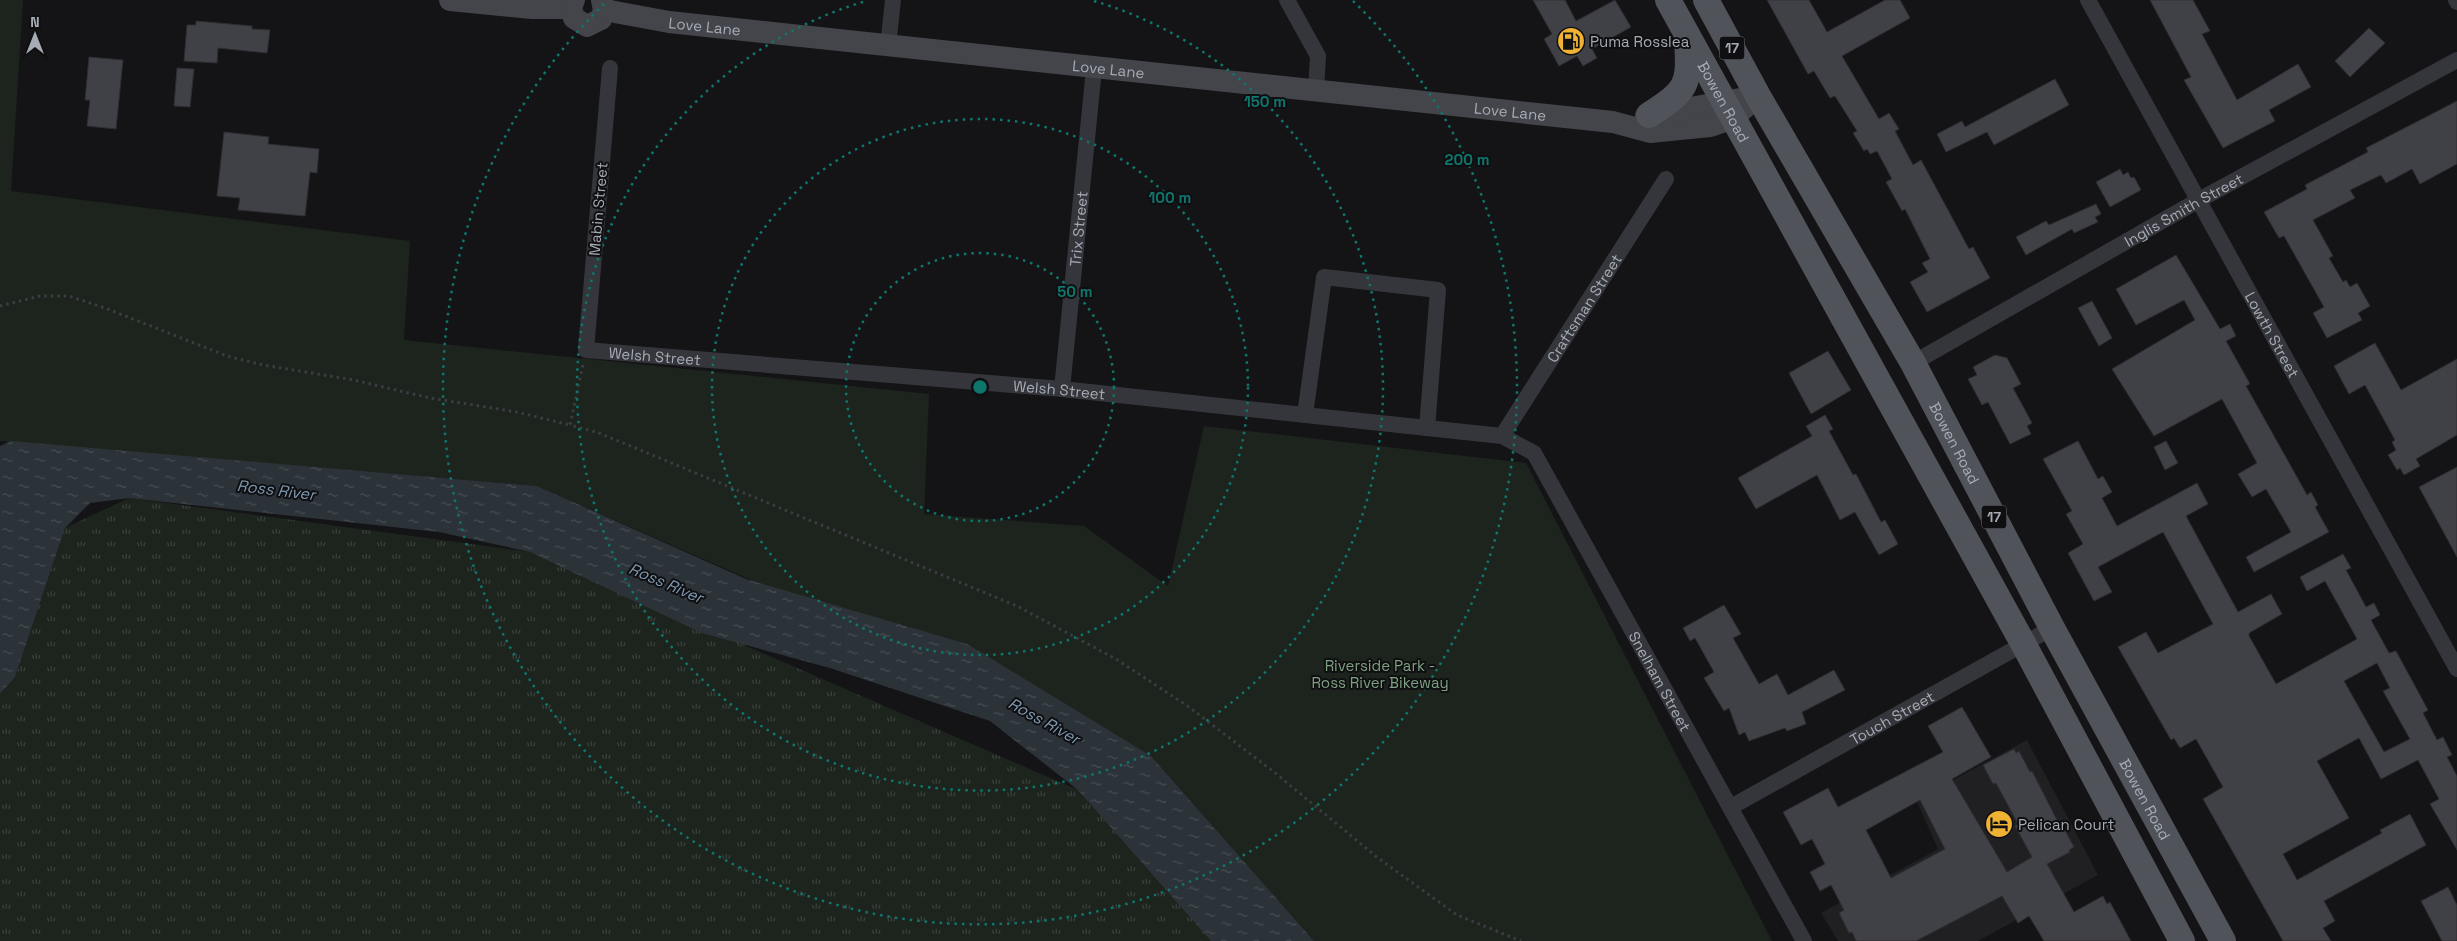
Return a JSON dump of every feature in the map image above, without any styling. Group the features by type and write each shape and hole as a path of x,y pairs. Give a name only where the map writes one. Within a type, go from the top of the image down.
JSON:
{"main road":[{"name":"Bowen Road","path":"1668,0 2024,645 2182,941"},
{"name":"Bowen Road","path":"1706,0 1758,96 1914,363 2052,628 2223,941"},
{"path":"1649,116 1671,101 1686,83 1689,64 1687,34"}],"street":[{"path":"450,0 532,8 573,4 577,22 587,26 601,20 603,5"},
{"path":"888,46 893,0"},
{"path":"1287,0 1318,56 1316,90"},
{"name":"Lowth Street","path":"2088,0 2457,669"},
{"name":"Love Lane","path":"603,5 669,22 1613,122 1650,132 1710,126 1728,109 1758,96"},
{"name":"Inglis Smith Street","path":"1914,363 2199,200 2457,60"},
{"name":"Mabin Street","path":"586,350 610,68"},
{"name":"Trix Street","path":"1062,389 1094,68"},
{"name":"Love Lane","path":"1613,122 1694,109 1728,109"},
{"name":"Craftsman Street","path":"1502,436 1666,179"},
{"path":"1305,415 1324,277 1438,290 1427,428"},
{"name":"Welsh Street","path":"586,350 1062,389 1502,436"},
{"name":"Snelham Street","path":"1502,436 1534,453 1732,807 1804,941"},
{"name":"Touch Street","path":"1732,807 2052,628"}],"path":[{"path":"0,306 40,296 69,296 105,308 227,356 263,365 354,380 430,398 517,412 599,433 1017,606 1091,646 1189,707 1274,772 1378,858 1457,915 1521,941"},
{"path":"570,425 586,350"}],"shaded area":[{"name":"Pelican Court","path":"2027,740 2098,875 1978,941 1838,941 1821,913 1938,849 1916,800"}],"green space":[{"name":"Riverside Park - Ross River Bikeway","path":"0,0 23,0 11,191 410,241 404,340 929,394 924,514 1084,526 1168,586 1204,426 1526,463 1772,941 1314,941 1151,756 537,486 0,441"},
{"path":"129,498 530,552 1078,790 1239,941 0,941 0,694 15,677 65,528"}],"water":[{"name":"Ross River","path":"11,441 537,486 746,579 967,644 1151,756 1314,941 1211,941 1078,790 990,721 830,668 702,633 530,552 439,532 129,498 90,503 65,528 15,677 0,694 0,446"}],"building":[{"path":"1533,0 1565,0 1576,21 1615,0 1631,27 1592,49 1597,58 1583,66 1577,56 1559,66 1544,39 1552,34"},
{"path":"1767,0 1809,0 1827,32 1885,0 1900,0 1910,18 1842,56 1879,119 1889,113 1899,129 1895,131 1913,165 1921,160 1969,249 1973,247 1990,278 1927,312 1910,282 1928,272 1922,263 1930,259 1905,209 1902,211 1886,182 1892,179 1877,151 1870,154 1867,149 1864,151 1853,133 1857,131 1835,96 1830,98 1814,71 1808,74"},
{"path":"2150,0 2193,0 2210,31 2202,34 2237,100 2298,64 2311,87 2269,110 2275,121 2223,148 2184,80 2191,77"},
{"path":"196,21 252,26 252,29 270,30 267,53 218,48 217,63 184,61 187,25 196,25"},
{"path":"2369,28 2385,43 2350,77 2335,61"},
{"path":"89,57 123,60 116,129 87,126 90,100 85,100"},
{"path":"177,68 194,69 190,107 174,106"},
{"path":"2055,79 2069,105 1994,145 1987,132 1946,152 1937,134 1962,121 1965,127"},
{"path":"2457,101 2457,164 2420,184 2412,169 2386,183 2381,175 2350,190 2355,198 2313,220 2333,256 2329,258 2343,282 2346,280 2350,287 2357,283 2370,306 2358,313 2362,320 2327,338 2313,313 2324,307 2284,236 2279,238 2264,212 2307,189 2305,185 2368,152 2366,148"},
{"path":"224,132 269,137 268,144 319,149 317,173 310,172 305,216 238,210 240,198 217,196"},
{"path":"2120,169 2123,175 2128,172 2131,178 2134,177 2141,190 2110,207 2096,182"},
{"path":"2096,204 2101,214 2095,217 2098,222 2074,233 2072,229 2026,255 2016,237 2046,221 2049,225"},
{"path":"2176,255 2220,329 2230,324 2236,336 2226,341 2250,384 2246,386 2307,495 2311,492 2318,505 2315,507 2329,532 2254,572 2246,557 2291,532 2266,489 2252,497 2238,474 2257,463 2222,399 2154,436 2112,369 2195,320 2184,300 2136,325 2116,289"},
{"path":"2092,301 2112,338 2099,346 2078,308"},
{"path":"2375,343 2401,390 2457,359 2457,435 2416,459 2420,466 2404,475 2400,468 2397,470 2388,455 2396,450 2392,442 2395,440 2365,385 2349,394 2334,366"},
{"path":"1828,351 1851,390 1811,414 1789,373"},
{"path":"1995,355 2007,358 2021,384 2013,388 2032,423 2027,426 2031,434 2010,444 1988,402 1982,405 1968,379 1977,375 1973,367"},
{"path":"1825,415 1833,429 1829,431 1853,475 1856,474 1881,522 1885,520 1898,544 1879,555 1855,512 1840,520 1817,475 1756,509 1738,478 1812,436 1806,426"},
{"path":"2078,441 2098,479 2103,476 2112,492 2102,498 2117,526 2197,483 2208,504 2186,516 2238,612 2271,594 2282,614 2249,633 2276,684 2357,639 2325,581 2307,591 2300,577 2343,554 2351,568 2346,570 2366,607 2374,603 2380,615 2371,620 2389,653 2396,651 2428,710 2423,713 2437,740 2443,737 2452,755 2447,757 2457,776 2457,850 2430,804 2439,799 2418,760 2381,779 2359,738 2317,761 2349,818 2283,854 2297,880 2382,833 2380,830 2410,814 2426,845 2324,901 2335,921 2323,928 2331,941 2283,941 2203,799 2223,787 2196,739 2180,748 2174,738 2171,740 2118,647 2146,632 2158,653 2213,624 2163,532 2098,567 2112,592 2094,601 2068,553 2083,544 2066,514 2072,511 2043,459","holes":["2377,663 2390,688 2383,691 2410,739 2384,752 2344,681"]},
{"path":"2166,441 2178,463 2165,470 2154,447"},
{"path":"2457,467 2457,557 2419,487"},
{"path":"1724,605 1741,634 1733,638 1759,684 1777,674 1788,695 1834,670 1845,690 1802,712 1806,724 1787,731 1785,728 1749,741 1745,732 1739,735 1729,708 1724,711 1704,678 1714,672 1695,638 1690,641 1683,628"},
{"path":"1962,707 1991,757 1952,779 2007,872 2032,857 2015,826 2018,824 1996,783 1993,784 1983,765 2014,749 2016,753 2019,751 2030,772 2032,771 2060,826 2062,825 2074,847 2069,850 2070,852 2047,864 2074,912 2103,896 2107,904 2110,902 2131,941 2044,941 2029,916 2018,923 2002,896 1916,941 1856,941 1852,932 1849,933 1839,913 1844,910 1831,885 1820,891 1810,872 1825,864 1812,839 1801,845 1783,812 1828,788 1838,807 1943,752 1928,726","holes":["1920,800 1945,849 1891,878 1866,830"]},
{"path":"2448,887 2457,905 2457,941 2442,941 2421,901"}],"place":[{"name":"Puma Rosslea","path":"1571,41"},
{"name":"Pelican Court","path":"1999,824"}]}
